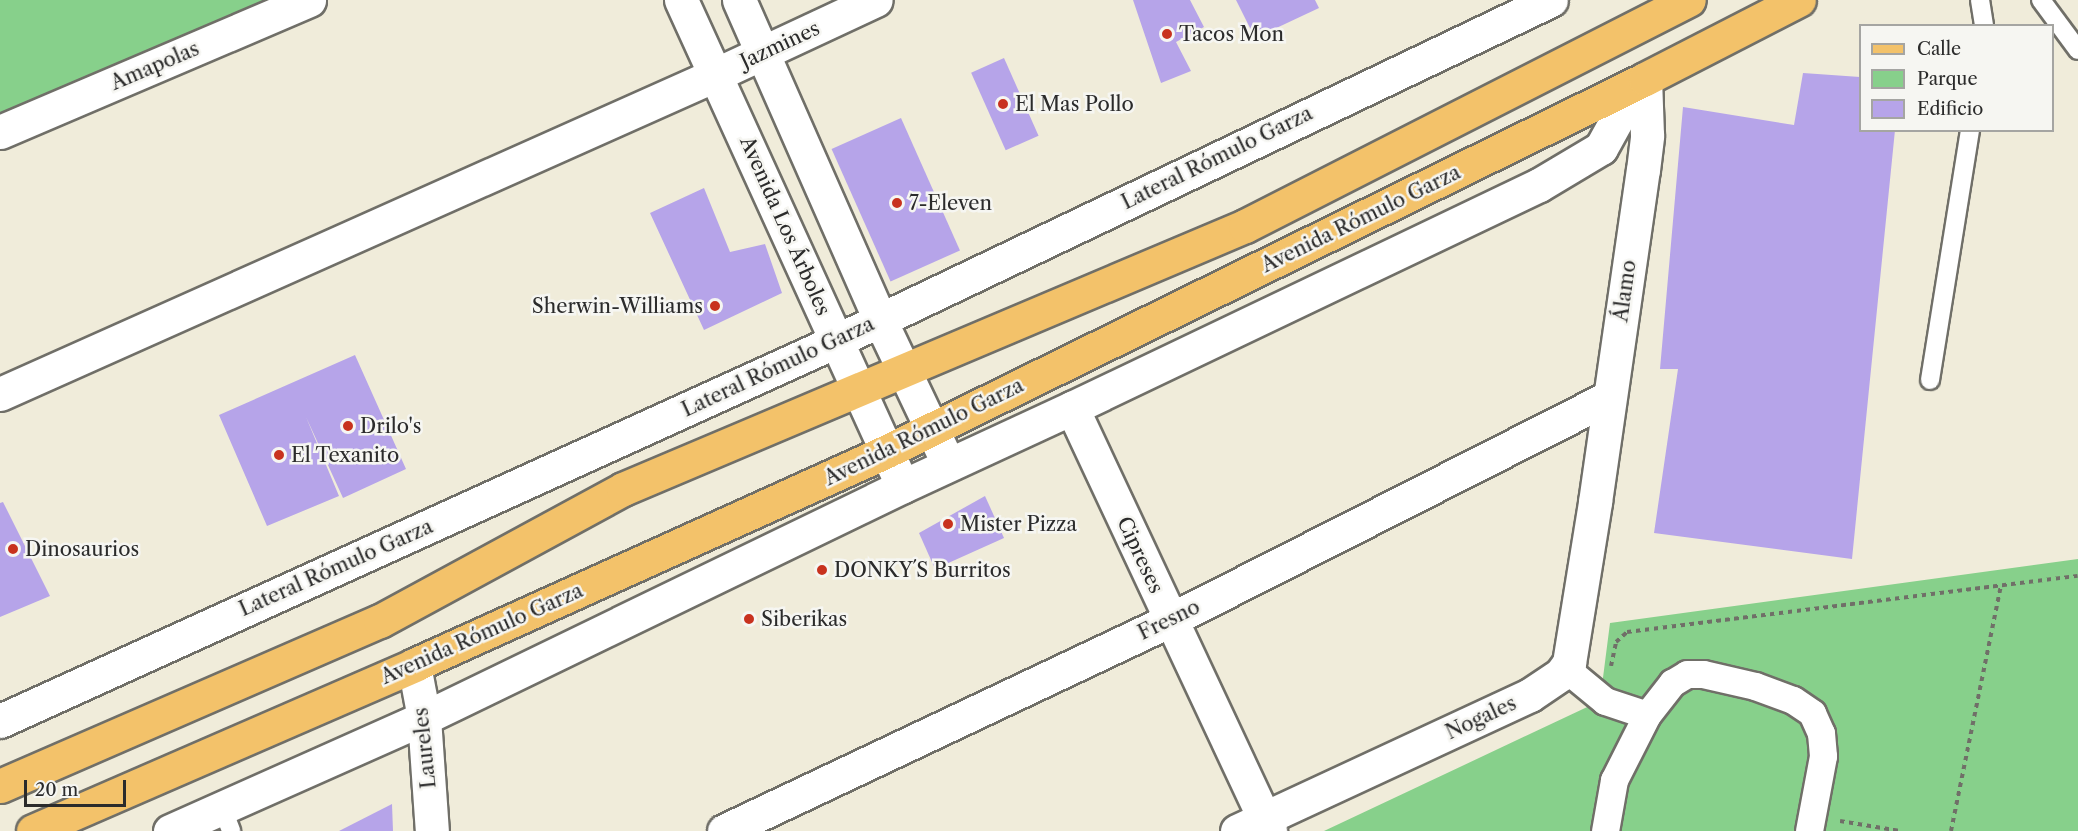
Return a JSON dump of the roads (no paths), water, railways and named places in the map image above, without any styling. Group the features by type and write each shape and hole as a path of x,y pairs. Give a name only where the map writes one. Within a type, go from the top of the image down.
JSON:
{"main road":[{"path":"0,786 380,621 623,489 1245,226 1689,0"},
{"name":"Avenida Rómulo Garza","path":"33,831 414,665 932,430 1641,81 1799,0"}],"street":[{"name":"Amapolas","path":"0,132 309,0"},
{"name":"Avenida Los Árboles","path":"681,0 717,74 885,452 903,486"},
{"path":"739,0 880,320 949,464"},
{"name":"Jazmines","path":"0,394 764,53 876,0"},
{"name":"Lateral Rómulo Garza","path":"0,721 836,341 1550,0"},
{"path":"170,831 227,819 424,718 903,486 1539,185 1601,148 1641,81"},
{"name":"Álamo","path":"1565,668 1569,663 1596,501 1647,135 1641,81"},
{"name":"Fresno","path":"724,831 1170,620 1609,397"},
{"name":"Cipreses","path":"1072,408 1170,620 1257,827"},
{"name":"Laureles","path":"414,665 424,718 432,831"},
{"path":"1565,668 1605,701 1647,716"},
{"name":"Nogales","path":"1257,827 1530,695 1565,668"},
{"path":"1605,831 1614,780 1647,716 1672,683 1687,674 1703,674 1745,684 1793,700 1812,713 1821,733 1822,756 1811,823"}],"lane":[{"path":"1980,0 1984,24"},
{"path":"2041,0 2078,50"},
{"path":"1930,380 1970,132"}],"place":[{"name":"Tacos Mon","path":"1167,34"},
{"name":"El Mas Pollo","path":"1003,104"},
{"name":"7-Eleven","path":"897,203"},
{"name":"Sherwin-Williams","path":"715,306"},
{"name":"Drilo's","path":"348,426"},
{"name":"El Texanito","path":"279,455"},
{"name":"Mister Pizza","path":"948,524"},
{"name":"Dinosaurios","path":"13,549"},
{"name":"DONKY´S Burritos","path":"822,570"},
{"name":"Siberikas","path":"749,619"}]}
